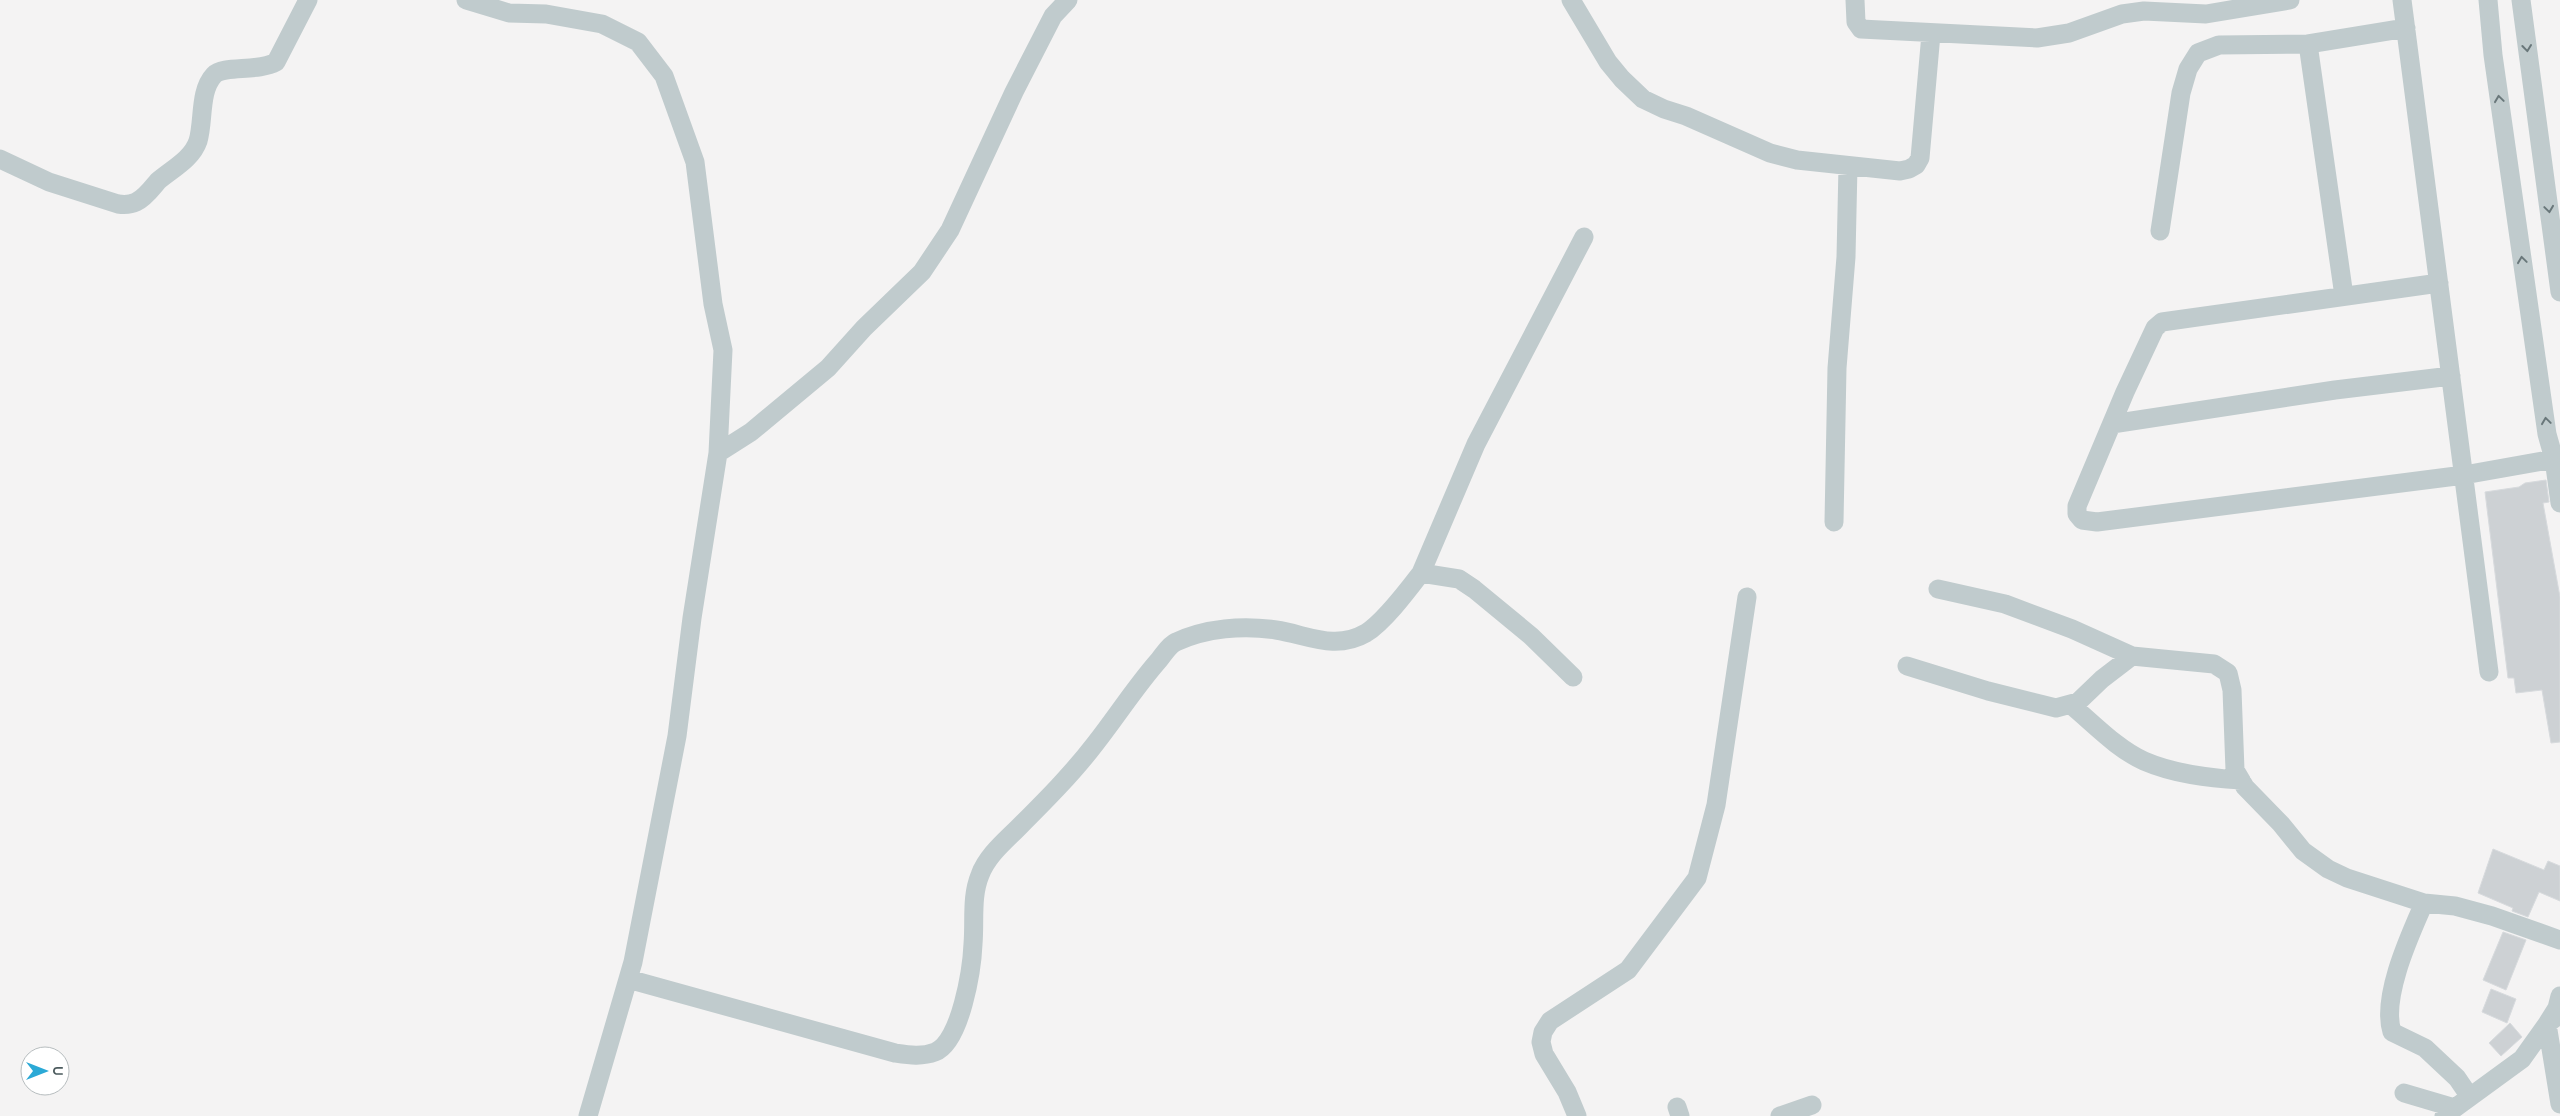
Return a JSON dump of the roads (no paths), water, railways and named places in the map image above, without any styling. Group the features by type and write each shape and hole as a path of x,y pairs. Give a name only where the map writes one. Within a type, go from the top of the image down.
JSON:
{"street":[{"path":"0,159 49,182 118,204 128,205 138,202 159,180 186,159 198,142 208,84 215,74 223,69 260,68 276,62 308,0"},
{"path":"466,0 508,13 546,14 602,24 638,42 664,76 695,162 713,304 723,350 718,454 692,618 678,736 628,979 588,1116"},
{"path":"718,454 751,432 828,368 864,328 922,272 950,230 1014,92 1054,16 1068,0"},
{"path":"1571,0 1608,62 1622,79 1643,99 1770,153 1797,160 1900,171 1916,165 1920,158 1931,34"},
{"path":"1855,0 1856,22 1861,29 2037,38 2069,33 2122,14 2144,10 2206,14 2290,0"},
{"path":"2402,0 2489,672"},
{"path":"2488,0 2493,55 2547,434 2557,458 2560,503"},
{"path":"2521,0 2560,292"},
{"path":"2160,232 2181,93 2188,69 2198,53 2219,46 2308,44 2406,28"},
{"path":"2308,44 2344,296"},
{"path":"1834,522 1837,368 1846,257 1848,166"},
{"path":"628,979 895,1053 916,1056 937,1052 949,1038 959,1017 974,944 974,903 980,875 992,853 1069,776 1141,680 1173,643 1198,633 1252,627 1277,630 1319,641 1340,643 1367,632 1402,599 1421,573 1476,444 1584,237"},
{"path":"2439,283 2162,322 2156,328 2112,424 2077,506 2077,514 2082,520 2097,522 2464,475 2557,458"},
{"path":"2112,424 2335,390 2452,376"},
{"path":"1421,573 1459,579 1531,636 1574,676"},
{"path":"1938,589 2005,604 2072,629 2132,656 2214,664 2228,673 2232,690 2236,770 2241,780 2258,802 2281,824 2303,851 2328,869 2347,878 2424,903 2455,906 2560,940"},
{"path":"1577,1116 1567,1092 1544,1054 1541,1042 1543,1032 1550,1021 1628,970 1697,878 1716,805 1747,597"},
{"path":"1907,666 1988,691 2056,708 2078,702 2102,679 2132,656"},
{"path":"2071,704 2118,744 2142,760 2177,772 2217,779 2241,780"},
{"path":"2424,903 2401,961 2393,993 2389,1022 2392,1032 2425,1048 2457,1078 2470,1097"},
{"path":"2560,996 2554,1019 2560,1104"},
{"path":"2404,1093 2450,1112 2522,1059 2554,1019"},
{"path":"1780,1116 1812,1105"}]}
